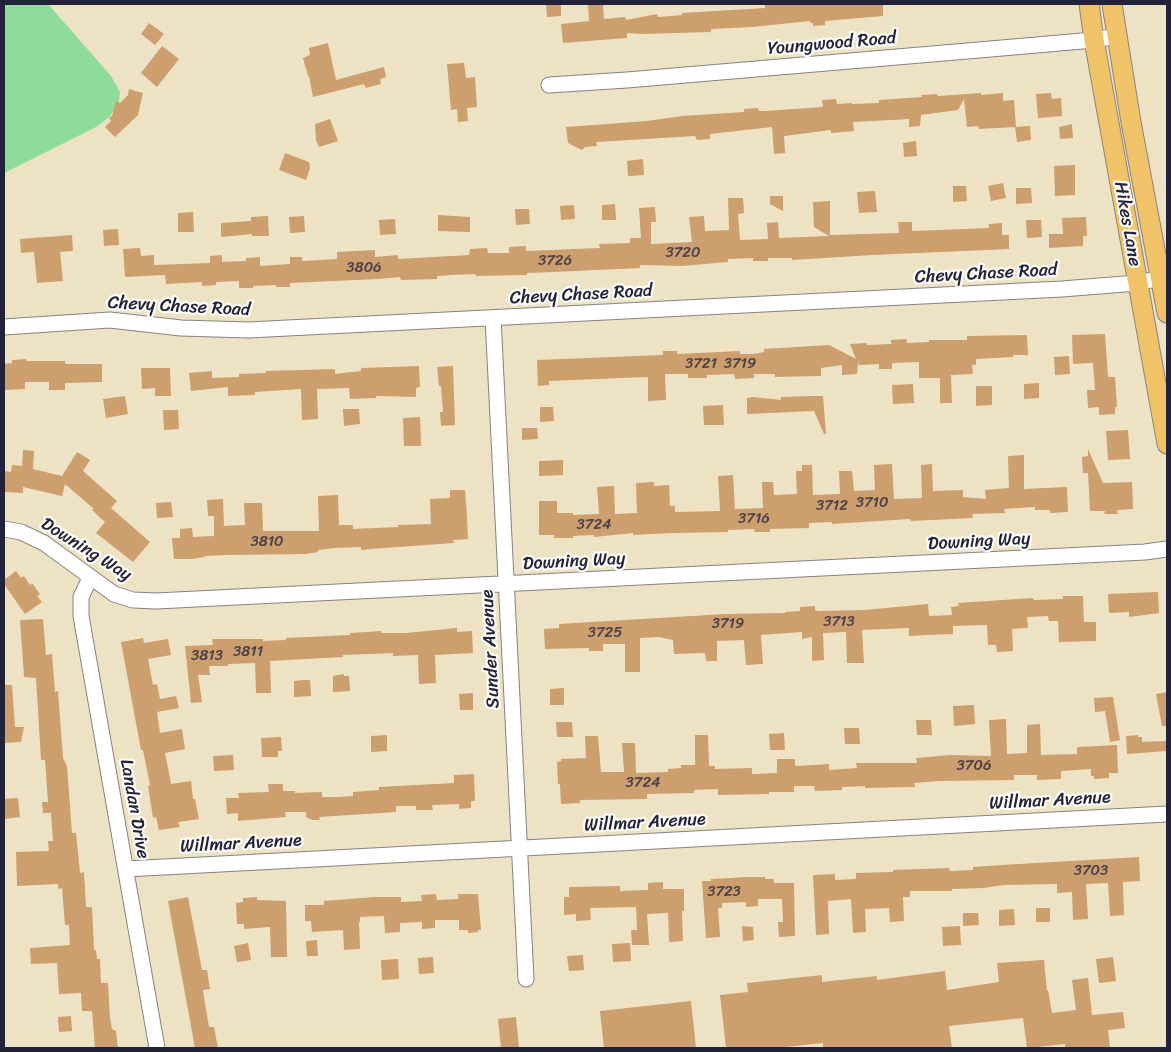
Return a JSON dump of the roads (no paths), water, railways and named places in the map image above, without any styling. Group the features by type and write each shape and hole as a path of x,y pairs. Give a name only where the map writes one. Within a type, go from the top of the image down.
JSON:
{"main road":[{"name":"Hikes Lane","path":"1089,4 1167,444"},
{"name":"Hikes Lane","path":"1112,4 1131,122 1167,313"}],"street":[{"name":"Youngwood Road","path":"549,85 1094,40 1117,36"},
{"name":"Chevy Chase Road","path":"4,327 110,320 182,328 248,330 1062,289 1137,283 1161,278"},
{"name":"Sunder Avenue","path":"493,318 526,979"},
{"name":"Downing Way","path":"4,529 21,532 38,540 114,594 133,600 156,601 1167,550"},
{"name":"Landan Drive","path":"90,578 81,597 81,616 157,1048"},
{"name":"Willmar Avenue","path":"126,869 1167,814"}]}
